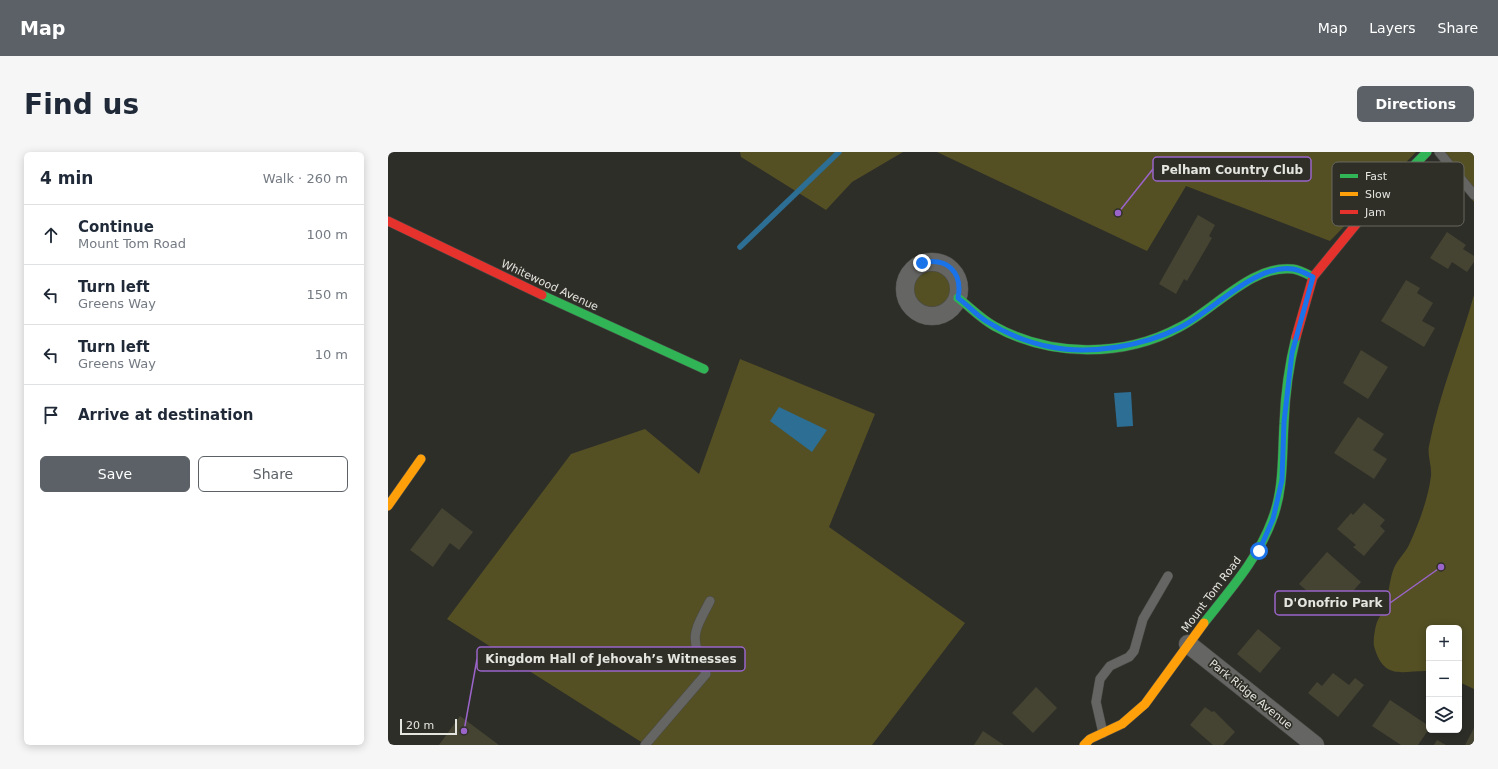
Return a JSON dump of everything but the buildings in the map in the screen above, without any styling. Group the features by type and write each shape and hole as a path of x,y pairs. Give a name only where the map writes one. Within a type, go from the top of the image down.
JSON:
{"street":[{"name":"Mount Tom Road","path":"1417,162 1427,152"},
{"name":"Whitewood Avenue","path":"388,221 471,262 704,368"},
{"name":"Mount Tom Road","path":"1084,745 1090,739 1122,724 1145,704 1159,687 1188,644 1259,551 1273,519 1282,480 1284,422 1292,353 1313,277 1355,226"},
{"path":"958,298 985,321 1019,338 1051,348 1091,350 1149,340 1180,328 1232,292 1272,271 1293,269 1313,277"},
{"path":"388,506 421,459"},
{"name":"Park Ridge Avenue","path":"1188,644 1315,745"}],"lane":[{"path":"1439,152 1447,162"},
{"path":"1464,182 1474,194"},
{"path":"1103,734 1096,702 1100,680 1110,666 1128,657 1134,651 1144,619 1168,576"},
{"path":"645,745 706,674 696,649 694,638 696,628 710,601"}],"shaded area":[{"path":"740,152 903,152 852,182 826,210 741,157"},
{"path":"937,152 1416,152 1406,162 1332,162 1332,226 1344,226 1330,241 1186,186 1147,251"},
{"path":"1434,152 1474,152 1474,202 1464,190 1464,162 1442,162"},
{"path":"939,266 951,272 956,280 956,298 951,306 943,311 929,312 917,306 912,298 911,284 917,272 925,267"},
{"path":"1474,295 1474,689 1462,683 1462,625 1426,625 1426,671 1396,672 1389,669 1383,665 1374,646 1376,625 1386,604 1394,568 1406,551 1420,520 1430,485 1431,468 1429,449 1433,427"},
{"path":"740,359 875,414 829,527 965,623 872,745 646,745 447,619 571,454 645,429 699,474"}],"water":[{"path":"1131,392 1133,426 1117,427 1114,393"},
{"path":"779,407 827,430 812,452 770,421"}],"waterway":[{"path":"740,247 839,152"}],"traffic: fast":[{"path":"1417,162 1427,152"},
{"path":"958,298 989,323 1016,336 1039,344 1087,350 1135,344 1158,337 1193,319 1248,281 1278,269 1293,269 1313,277"},
{"path":"542,295 704,369"},
{"path":"1204,623 1233,587 1251,561 1266,534 1276,509 1281,485 1286,392 1296,337"}],"traffic: slow":[{"path":"388,506 421,459"},
{"path":"1084,745 1090,739 1122,724 1145,704 1204,623"}],"traffic: jam":[{"path":"388,221 542,295"},
{"path":"1296,337 1313,277 1355,226"}],"place":[{"name":"Pelham Country Club","path":"1118,213"},
{"name":"D'Onofrio Park","path":"1441,567"},
{"name":"Kingdom Hall of Jehovah’s Witnesses","path":"464,731"}],"route":[{"path":"922,263 930,261 940,262 948,266 954,272 958,280 960,289 958,298 972,308 985,321 1019,338 1051,348 1091,350 1149,340 1180,328 1232,292 1272,271 1293,269 1313,277 1292,353 1284,422 1282,480 1273,519 1259,551"}]}
